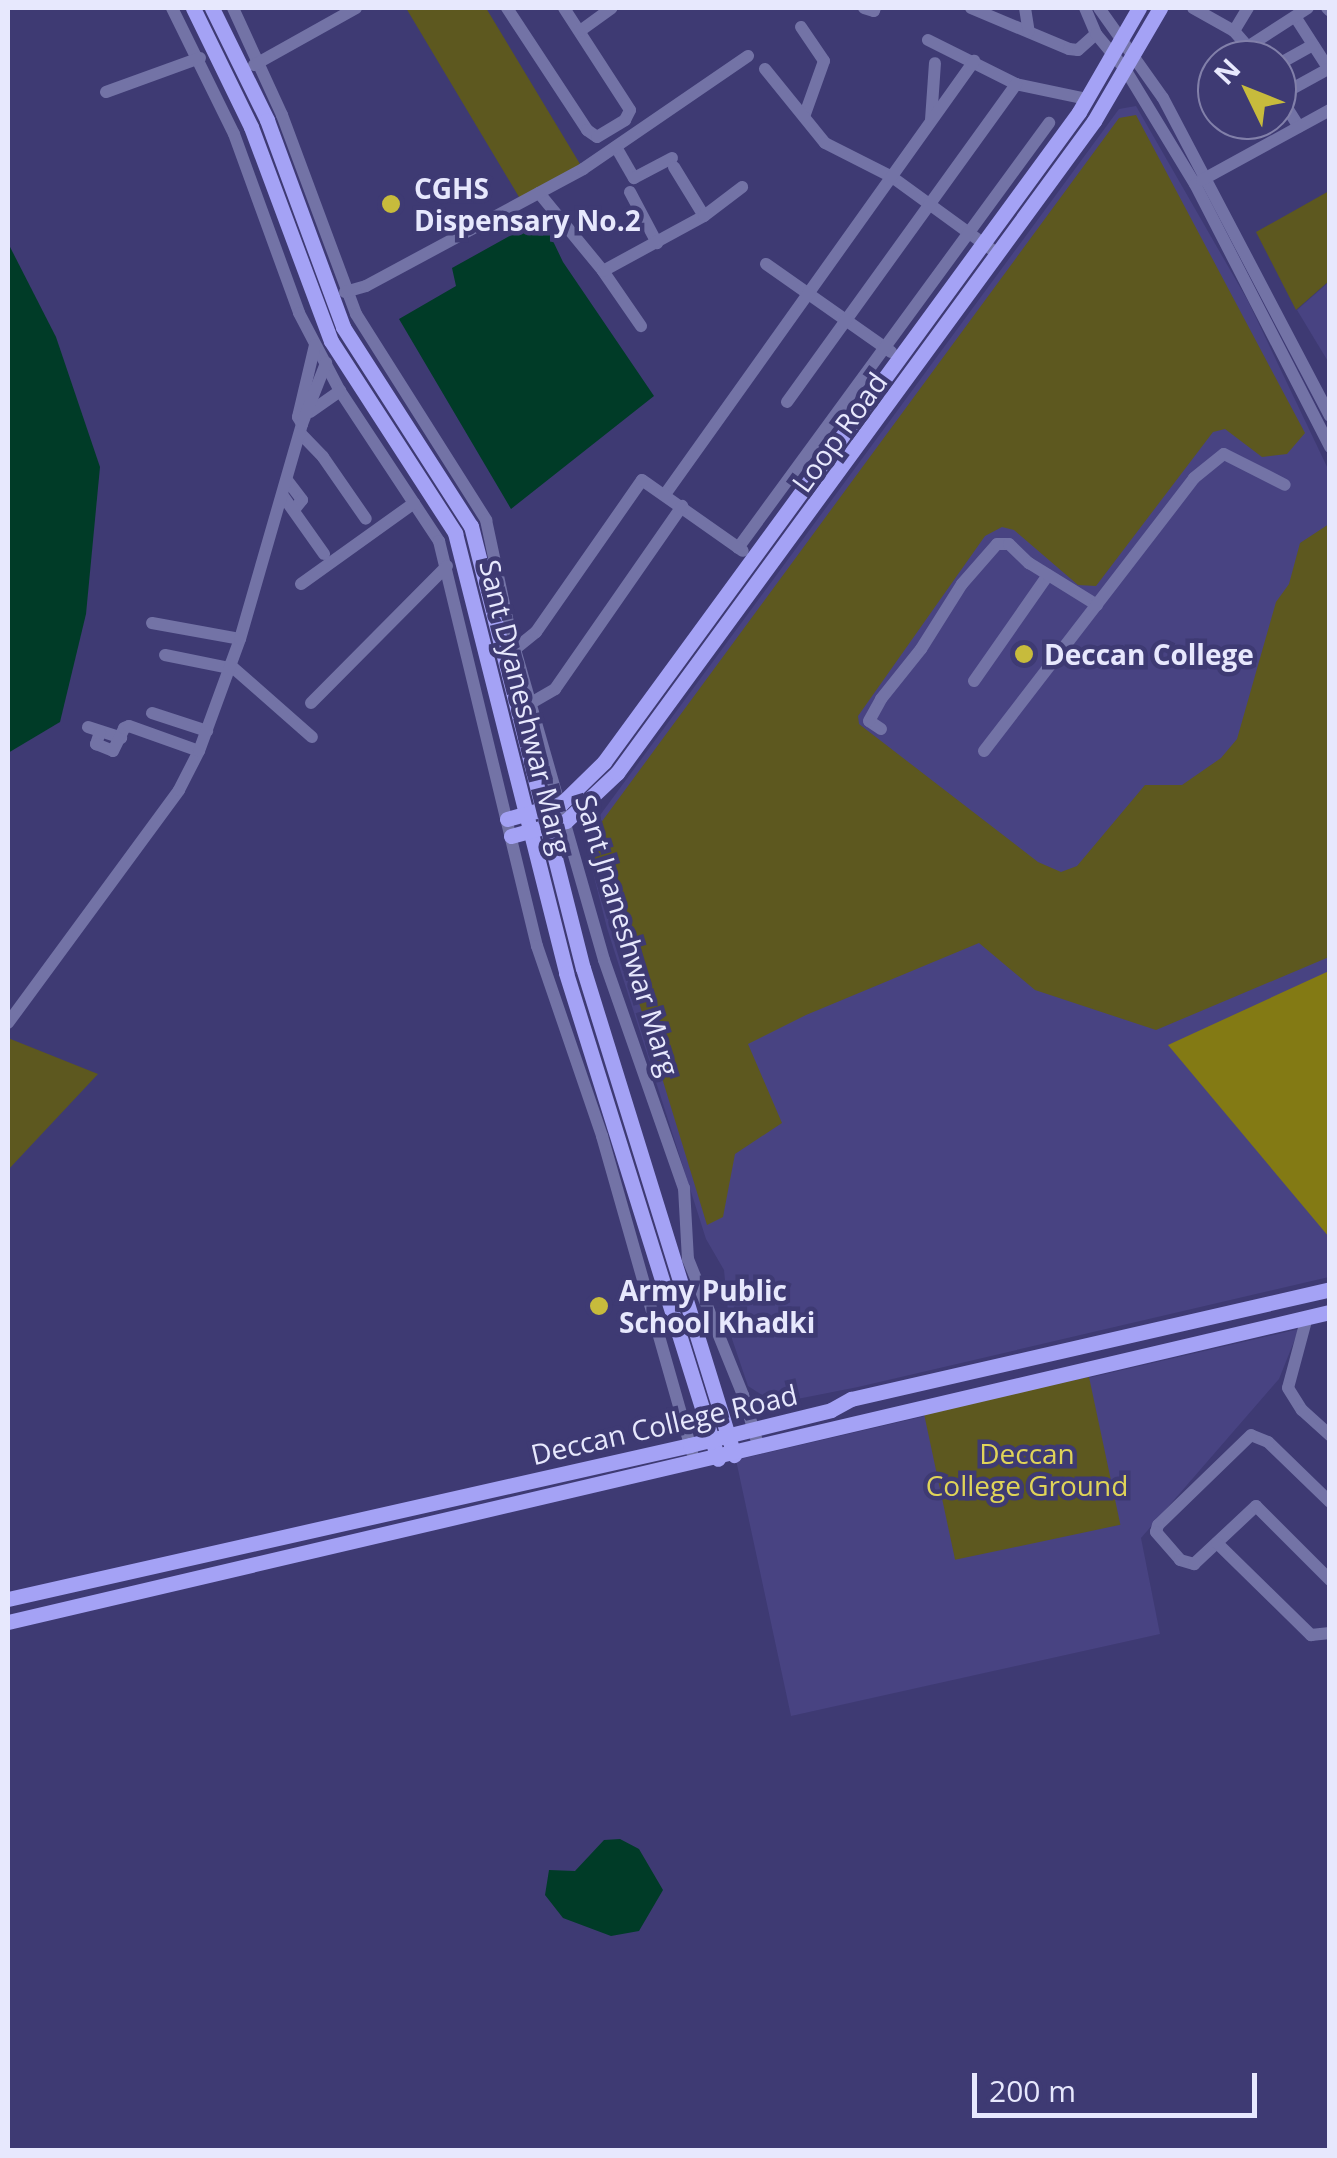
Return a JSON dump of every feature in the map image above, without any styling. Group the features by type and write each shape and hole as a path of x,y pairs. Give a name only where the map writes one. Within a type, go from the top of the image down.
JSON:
{"main road":[{"name":"Sant Dyaneshwar Marg","path":"193,8 244,69 322,320 323,342 456,532 526,814 540,829 583,968 677,1236 730,1434 726,1456"},
{"name":"Sant Dyaneshwar Marg","path":"212,8 244,69 346,309 471,526 543,809 540,829 566,973 712,1439 726,1456"},
{"name":"Loop Road","path":"509,828 526,814 561,804 604,762 761,565 991,249 1087,99 1139,8"},
{"name":"Loop Road","path":"509,828 540,829 566,821 617,773 902,360 1094,122 1160,8"},
{"path":"212,84 244,69"},
{"name":"Deccan College Road","path":"8,1598 690,1445 831,1410 851,1399 1330,1289"},
{"name":"Deccan College Road","path":"8,1622 1330,1312"}],"street":[{"path":"8,1023 178,790 199,751 240,638 325,365 323,342 299,312 212,84 172,8"},
{"path":"234,8 244,69 356,8"},
{"path":"507,8 587,130 597,137 625,120 630,110 564,8"},
{"path":"580,31 612,8"},
{"path":"864,8 875,8"},
{"path":"971,8 1078,50 1096,34"},
{"path":"1025,8 1030,32"},
{"path":"1085,8 1096,34 1126,69 1200,181"},
{"path":"1099,8 1134,53 1304,378 1330,448"},
{"path":"1193,8 1243,40"},
{"path":"1234,31 1248,8"},
{"path":"1258,40 1300,11 1313,46 1329,70 1297,85"},
{"path":"801,27 824,61 805,114"},
{"path":"928,40 1016,84 1087,99"},
{"path":"1297,55 1313,46"},
{"path":"366,519 298,417 323,342 346,309 366,286 616,147 748,56"},
{"path":"106,92 200,58"},
{"path":"666,493 974,61"},
{"path":"931,121 935,62"},
{"path":"765,69 825,143 892,177 991,249"},
{"path":"787,402 1016,84"},
{"path":"1200,181 1330,110"},
{"path":"738,548 1049,123"},
{"path":"616,147 634,178 673,162 704,216"},
{"path":"603,271 704,216 742,187"},
{"path":"630,192 657,243"},
{"path":"539,193 642,326"},
{"path":"766,264 902,360"},
{"path":"322,320 346,309"},
{"name":"Sant Jnaneshwar Marg","path":"346,309 480,506 492,539 515,648 604,960 684,1188 677,1236 760,1448"},
{"path":"325,365 439,541 546,979 602,1136 694,1464"},
{"path":"1304,378 1328,410"},
{"path":"304,423 340,391"},
{"path":"984,751 1194,478 1224,454 1286,485"},
{"path":"287,480 302,500 294,510"},
{"path":"515,648 536,632 638,482 648,480 761,565"},
{"path":"283,496 324,554"},
{"path":"301,584 414,503"},
{"path":"531,703 555,689 682,506"},
{"path":"881,729 870,721 881,699 921,649 962,584 997,544 1008,544 1097,605"},
{"path":"311,702 447,566"},
{"path":"974,681 1048,575"},
{"path":"152,623 240,638"},
{"path":"165,655 230,666 312,737"},
{"path":"152,713 207,731"},
{"path":"94,730 96,744 114,751 129,726 199,751"},
{"path":"1307,1317 1288,1388 1302,1410 1330,1435"},
{"path":"1330,1502 1268,1442 1252,1435 1156,1532 1187,1565 1194,1564 1256,1506 1330,1580"},
{"path":"1217,1543 1311,1636 1330,1632"}],"shaded area":[{"name":"Deccan College","path":"1136,106 1248,301 1329,471 1329,1277 858,1387 782,1402 770,1400 748,1386 730,1333 724,1270 706,1239 607,928 584,837 1119,109"},
{"path":"542,218 563,262 654,396 511,509 399,319 456,286 452,268"},
{"path":"8,243 56,337 100,467 86,614 60,722 8,753"},
{"path":"1329,282 1329,363 1297,310"},
{"path":"1329,971 1329,1237 1168,1045"},
{"path":"1299,1329 1279,1379 1141,1538 1160,1634 791,1716 736,1460"},
{"path":"620,1839 639,1849 663,1890 639,1931 611,1936 563,1918 545,1895 549,1870 575,1871 604,1840"}],"green space":[{"path":"406,8 486,8 583,169 522,202"},
{"path":"1136,115 1305,433 1287,454 1262,457 1225,429 1213,432 1096,586 1078,585 1014,530 1002,527 985,536 858,716 859,724 1038,862 1061,872 1077,866 1145,785 1182,785 1221,758 1237,739 1276,602 1289,584 1300,543 1329,524 1329,957 1156,1030 1035,990 979,943 806,1015 748,1044 782,1123 735,1154 723,1217 707,1225 589,839 1119,118"},
{"path":"1329,191 1329,281 1296,310 1256,232"},
{"path":"8,1038 98,1074 8,1170"},
{"name":"Deccan College Ground","path":"1089,1377 1120,1525 955,1560 924,1412"}],"place":[{"name":"CGHS Dispensary No.2","path":"391,204"},
{"name":"Deccan College","path":"1024,654"},
{"name":"Army Public School Khadki","path":"599,1306"}]}
